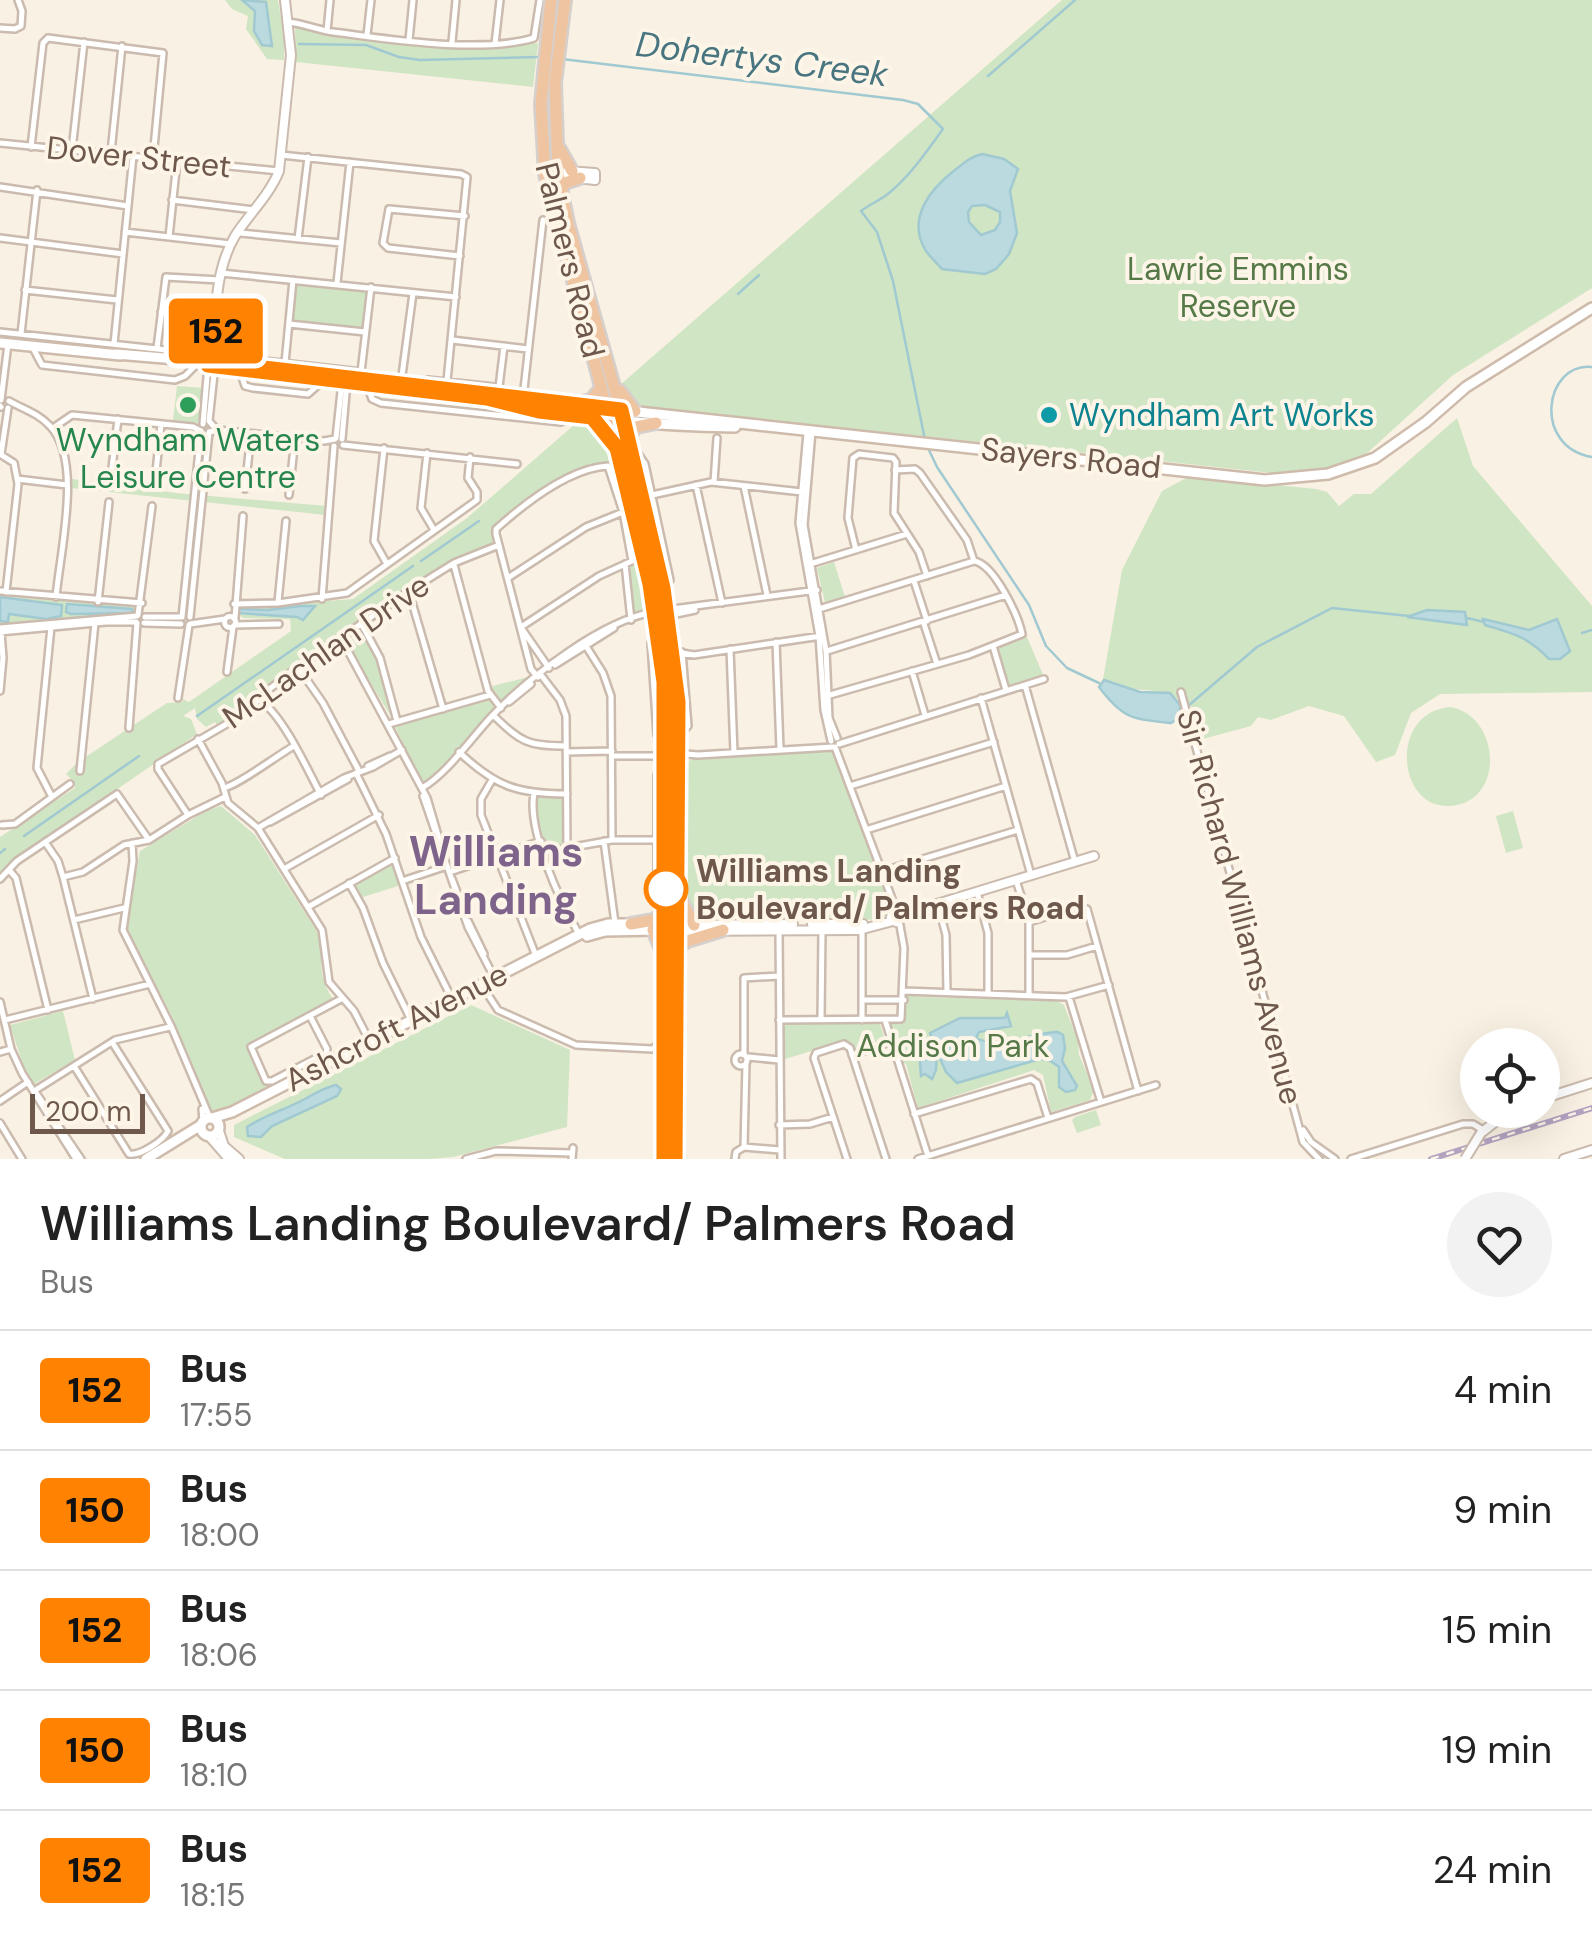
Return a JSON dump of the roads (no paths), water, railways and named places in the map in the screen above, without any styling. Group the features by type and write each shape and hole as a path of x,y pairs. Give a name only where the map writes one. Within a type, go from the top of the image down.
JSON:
{"highway":[{"name":"Palmers Road","path":"551,0 554,40"},
{"name":"Palmers Road","path":"564,0 549,83 552,174 608,414 625,443 663,588 658,634 673,745 680,764 678,888 668,928"},
{"name":"Palmers Road","path":"549,83 555,134 552,174 561,190 622,415 661,613 677,648 673,745 667,771 665,910 678,948 675,1159"},
{"path":"555,134 567,167 576,175 561,190"},
{"path":"612,378 635,411"},
{"path":"570,409 591,400 602,388"},
{"path":"592,417 625,443 636,427 656,423"},
{"path":"678,888 694,925"},
{"path":"631,924 654,920 665,910"},
{"path":"664,1159 665,968 660,944 668,928"},
{"path":"678,948 686,941 723,930"}],"main road":[{"name":"Sayers Road","path":"622,415 635,411 1266,480 1328,474 1386,451 1466,387 1592,308"},
{"name":"Sayers Road","path":"8,339 32,346 115,349 209,363 246,364 367,385 500,392 570,409 656,423 782,427"},
{"name":"Sayers Road","path":"8,339 68,349"},
{"name":"Sayers Road","path":"246,364 326,380 408,385 524,408 570,409 592,417 608,414"},
{"name":"Ashcroft Avenue","path":"561,944 615,923 668,928"},
{"name":"Ashcroft Avenue","path":"149,1158 537,952 605,931 668,928"}],"street":[{"path":"0,28 19,28 22,11 18,0"},
{"path":"178,698 220,276 231,244 278,171 290,55 285,0"},
{"path":"327,31 330,0"},
{"path":"367,35 371,0"},
{"path":"408,40 413,0"},
{"path":"452,42 456,0"},
{"path":"495,44 500,0"},
{"path":"287,22 327,31 408,40 495,44 534,38 540,0"},
{"path":"31,147 43,41 48,38 159,50 164,54 153,158"},
{"path":"72,150 84,42"},
{"path":"110,153 122,46"},
{"name":"Dover Street","path":"0,144 278,171"},
{"path":"281,155 467,177 447,381"},
{"path":"115,349 134,156"},
{"path":"298,239 308,157"},
{"path":"169,237 176,160"},
{"path":"337,284 350,162"},
{"path":"552,174 576,175"},
{"path":"0,187 128,206"},
{"path":"37,190 26,290 8,339 0,454 14,463 17,479 3,592 141,605"},
{"path":"172,200 254,210"},
{"path":"460,256 387,248 385,228 391,208 464,216"},
{"path":"523,398 543,220"},
{"path":"125,232 231,244"},
{"path":"238,232 341,243"},
{"path":"0,238 123,254"},
{"path":"162,354 160,312 164,279 168,276 293,280 456,297"},
{"path":"285,364 293,280"},
{"path":"361,372 371,288"},
{"path":"26,290 118,300"},
{"path":"408,385 404,372 413,293"},
{"path":"160,312 189,316"},
{"path":"215,319 245,319 246,364"},
{"path":"289,324 366,332"},
{"name":"Sayers Road","path":"8,339 115,349"},
{"path":"452,340 528,349"},
{"name":"Sayers Road","path":"32,346 42,365 174,380 209,363"},
{"path":"500,392 504,346"},
{"name":"Sayers Road","path":"162,354 185,352"},
{"name":"Sayers Road","path":"326,380 308,394 244,386 246,364 361,372 374,374 380,381"},
{"path":"322,599 345,380"},
{"name":"Sayers Road","path":"408,385 426,380 447,381 500,392"},
{"name":"Sayers Road","path":"367,385 374,402 381,403 561,422 570,409"},
{"path":"3,404 36,414 53,428 66,457 56,597"},
{"path":"0,432 3,404"},
{"path":"53,428 72,415 517,464"},
{"path":"111,476 118,419"},
{"path":"155,481 161,424"},
{"path":"779,1020 902,1018 904,1000 896,919 835,743 826,696 822,636 803,537 810,430"},
{"path":"245,490 252,434"},
{"path":"288,495 294,438"},
{"path":"714,482 720,439"},
{"name":"Palmers Road","path":"625,443 644,462 670,580 663,588"},
{"path":"384,448 374,541 387,564"},
{"path":"427,452 421,508 435,531"},
{"path":"856,550 848,518 855,456 893,458 893,508 919,552 927,576"},
{"path":"234,606 322,599 347,593 478,499 468,478 470,457"},
{"path":"521,627 599,576 632,561 624,512 611,470 602,466 562,482 498,526 496,532 532,669 564,708 566,847"},
{"path":"896,470 914,469 920,473 966,540 974,561"},
{"path":"17,479 67,485"},
{"path":"652,495 714,482 803,492"},
{"path":"696,485 723,604"},
{"path":"744,486 768,598"},
{"path":"98,602 109,502"},
{"path":"129,728 152,506"},
{"path":"508,578 586,527 624,512"},
{"path":"227,672 243,516"},
{"path":"278,603 286,521"},
{"path":"809,564 907,534"},
{"name":"McLachlan Drive","path":"188,815 157,766 249,711 298,668 409,591 454,563 499,545"},
{"path":"818,609 974,561 984,564 1006,595 1022,634 912,672 826,696"},
{"path":"454,563 490,695 503,706"},
{"path":"624,564 630,618"},
{"path":"914,580 937,664"},
{"path":"423,791 503,706 551,667 630,618 814,590"},
{"path":"409,591 443,709"},
{"path":"824,652 1006,595"},
{"path":"0,631 140,620"},
{"path":"0,631 140,620 278,624"},
{"path":"80,772 95,622"},
{"path":"361,623 380,658 397,721"},
{"path":"0,824 15,824 49,802 51,795 37,768 51,627"},
{"path":"0,631 0,691"},
{"path":"684,662 694,655 822,636"},
{"path":"340,638 423,791 464,911 494,977"},
{"path":"527,641 551,667"},
{"path":"776,642 780,750"},
{"path":"585,645 604,673 610,691 608,841 615,923"},
{"path":"993,646 1006,690"},
{"path":"677,648 694,655"},
{"name":"Palmers Road","path":"673,745 688,726 684,662 677,648"},
{"path":"730,649 734,753"},
{"path":"298,668 323,703 379,815 420,938 452,999"},
{"path":"912,672 925,715"},
{"path":"493,715 532,746 612,754 673,745 686,754 698,755 819,748 1044,679"},
{"path":"1025,685 1074,862"},
{"name":"Sir Richard Williams Avenue","path":"1181,692 1303,1142 1318,1158"},
{"path":"389,724 490,695"},
{"path":"981,698 1031,875"},
{"path":"259,699 268,706 294,746 320,793"},
{"path":"198,739 224,788 224,797 258,828 324,932 326,973 341,999 354,1010 370,1041"},
{"path":"850,786 994,742"},
{"path":"224,788 234,786 294,746"},
{"path":"258,828 402,750"},
{"path":"459,752 492,780 534,794 566,794"},
{"path":"680,764 698,755"},
{"name":"Palmers Road","path":"665,910 657,898 657,775 667,771"},
{"path":"492,780 480,808 537,952"},
{"path":"51,795 70,784"},
{"path":"865,830 1006,786"},
{"path":"0,879 16,862 117,794 149,840"},
{"path":"534,794 532,811 541,841 562,901 579,934"},
{"path":"63,877 83,872 118,848 149,840 224,797"},
{"path":"284,869 379,815"},
{"path":"880,872 1018,830"},
{"path":"545,853 608,841 657,840"},
{"path":"402,881 450,872 541,841"},
{"path":"45,842 63,877 93,999"},
{"path":"132,843 124,930 171,1026 210,1126 228,1159"},
{"path":"668,928 694,925 862,929 1094,856"},
{"path":"308,907 395,858"},
{"path":"10,871 16,878 48,1010"},
{"path":"1016,880 1029,922 1029,996"},
{"path":"349,884 411,1020"},
{"path":"977,892 988,928 988,994"},
{"path":"938,904 946,934 947,992"},
{"path":"1029,922 1084,906 1138,1091"},
{"path":"74,920 125,908"},
{"path":"668,928 723,930 896,919"},
{"path":"781,927 781,1159"},
{"path":"862,929 862,1020"},
{"path":"822,930 822,1020"},
{"path":"1029,955 1067,955 1098,946"},
{"path":"744,1147 744,1082 739,1059 745,977 779,976"},
{"path":"5,1020 150,984"},
{"path":"481,984 498,1010 576,1045 652,1049 660,1051 665,1063"},
{"path":"904,991 1069,996 1108,985"},
{"path":"1069,996 1102,1102"},
{"path":"310,1016 326,1053 266,1081 251,1047 341,999"},
{"path":"862,1000 904,1000"},
{"path":"0,1002 11,1049 78,1159"},
{"path":"885,1020 928,1156"},
{"path":"34,1091 112,1042 171,1026"},
{"path":"652,1049 665,1040"},
{"path":"74,1066 129,1154 137,1155 168,1132 112,1042"},
{"path":"852,1055 890,1042"},
{"path":"846,1159 814,1056 844,1044 852,1055 886,1159"},
{"path":"0,1052 11,1049"},
{"path":"739,1059 779,1060"},
{"path":"914,1114 1031,1079 1037,1083 1048,1119"},
{"path":"0,1101 28,1082"},
{"path":"1560,1093 1592,1083"},
{"path":"918,1159 1156,1085"},
{"path":"779,1125 810,1124 833,1116"},
{"name":"Sir Richard Williams Avenue","path":"1299,1122 1307,1137 1336,1159"},
{"path":"0,1123 22,1159"},
{"path":"1351,1159 1455,1126 1470,1124 1481,1133"},
{"path":"210,1126 239,1159"},
{"path":"1465,1159 1487,1128"},
{"path":"735,1159 736,1152 744,1147 780,1150"},
{"path":"1318,1158 1322,1150"},
{"path":"1564,1159 1592,1150"},
{"path":"466,1159 499,1151 572,1153"},
{"path":"1361,1159 1379,1151"}],"water":[{"path":"242,0 266,2 272,46 262,45 254,31 255,11"},
{"path":"982,154 1004,159 1018,169 1010,191 1017,233 1009,254 996,269 985,274 942,269 920,239 920,216 937,186 964,163","holes":["985,205 1000,212 995,230 981,235 969,222 972,206"]},
{"path":"0,597 62,605 61,616 46,619 9,614 8,622 0,621"},
{"path":"67,604 132,609 133,613 71,614 66,612"},
{"path":"315,606 303,620 237,613 239,609"},
{"path":"1427,610 1465,612 1467,625 1407,617"},
{"path":"1483,619 1529,630 1557,619 1570,651 1560,659 1549,659 1527,641 1485,625"},
{"path":"1104,680 1140,692 1170,693 1180,705 1180,717 1171,723 1129,716 1099,687"},
{"path":"1007,1013 1011,1026 979,1032 976,1038 995,1042 1058,1032 1063,1035 1065,1048 1062,1061 1077,1086 1075,1090 1066,1092 1059,1087 1059,1067 1040,1059 957,1083 946,1072 937,1052 932,1079 921,1076 919,1048 933,1041 930,1033 960,1018 1005,1018"},
{"path":"336,1085 341,1089 337,1096 272,1126 261,1137 248,1136 247,1127 253,1123"}],"waterway":[{"path":"988,76 1075,0"},
{"name":"Dohertys Creek","path":"299,44 366,45 420,60 539,57"},
{"name":"Dohertys Creek","path":"562,59 903,100 918,104 943,129 904,179 861,211 877,232 893,281 925,440"},
{"path":"738,294 759,275"},
{"path":"1592,367 1576,369 1563,378 1552,406 1553,423 1560,438 1573,450 1592,457"},
{"name":"Dohertys Creek","path":"928,448 1029,605 1046,646 1067,668 1099,683"},
{"path":"421,561 479,521"},
{"path":"197,716 413,566"},
{"name":"Dohertys Creek","path":"1188,706 1257,647 1332,608 1409,616"},
{"name":"Dohertys Creek","path":"1467,618 1484,622"},
{"name":"Dohertys Creek","path":"1582,633 1592,630"},
{"path":"24,836 139,756"},
{"path":"0,853 5,849"}],"railway":[{"path":"1431,1159 1592,1108"}],"place":[{"name":"Wyndham Waters Leisure Centre","path":"188,405"},
{"name":"Wyndham Art Works","path":"1049,415"},
{"name":"Williams Landing Boulevard/ Palmers Road","path":"666,889"}],"district":[{"name":"Williams Landing","path":"496,875"}],"park label":[{"name":"Lawrie Emmins Reserve","path":"1238,288"},
{"name":"Addison Park","path":"953,1046"}]}
